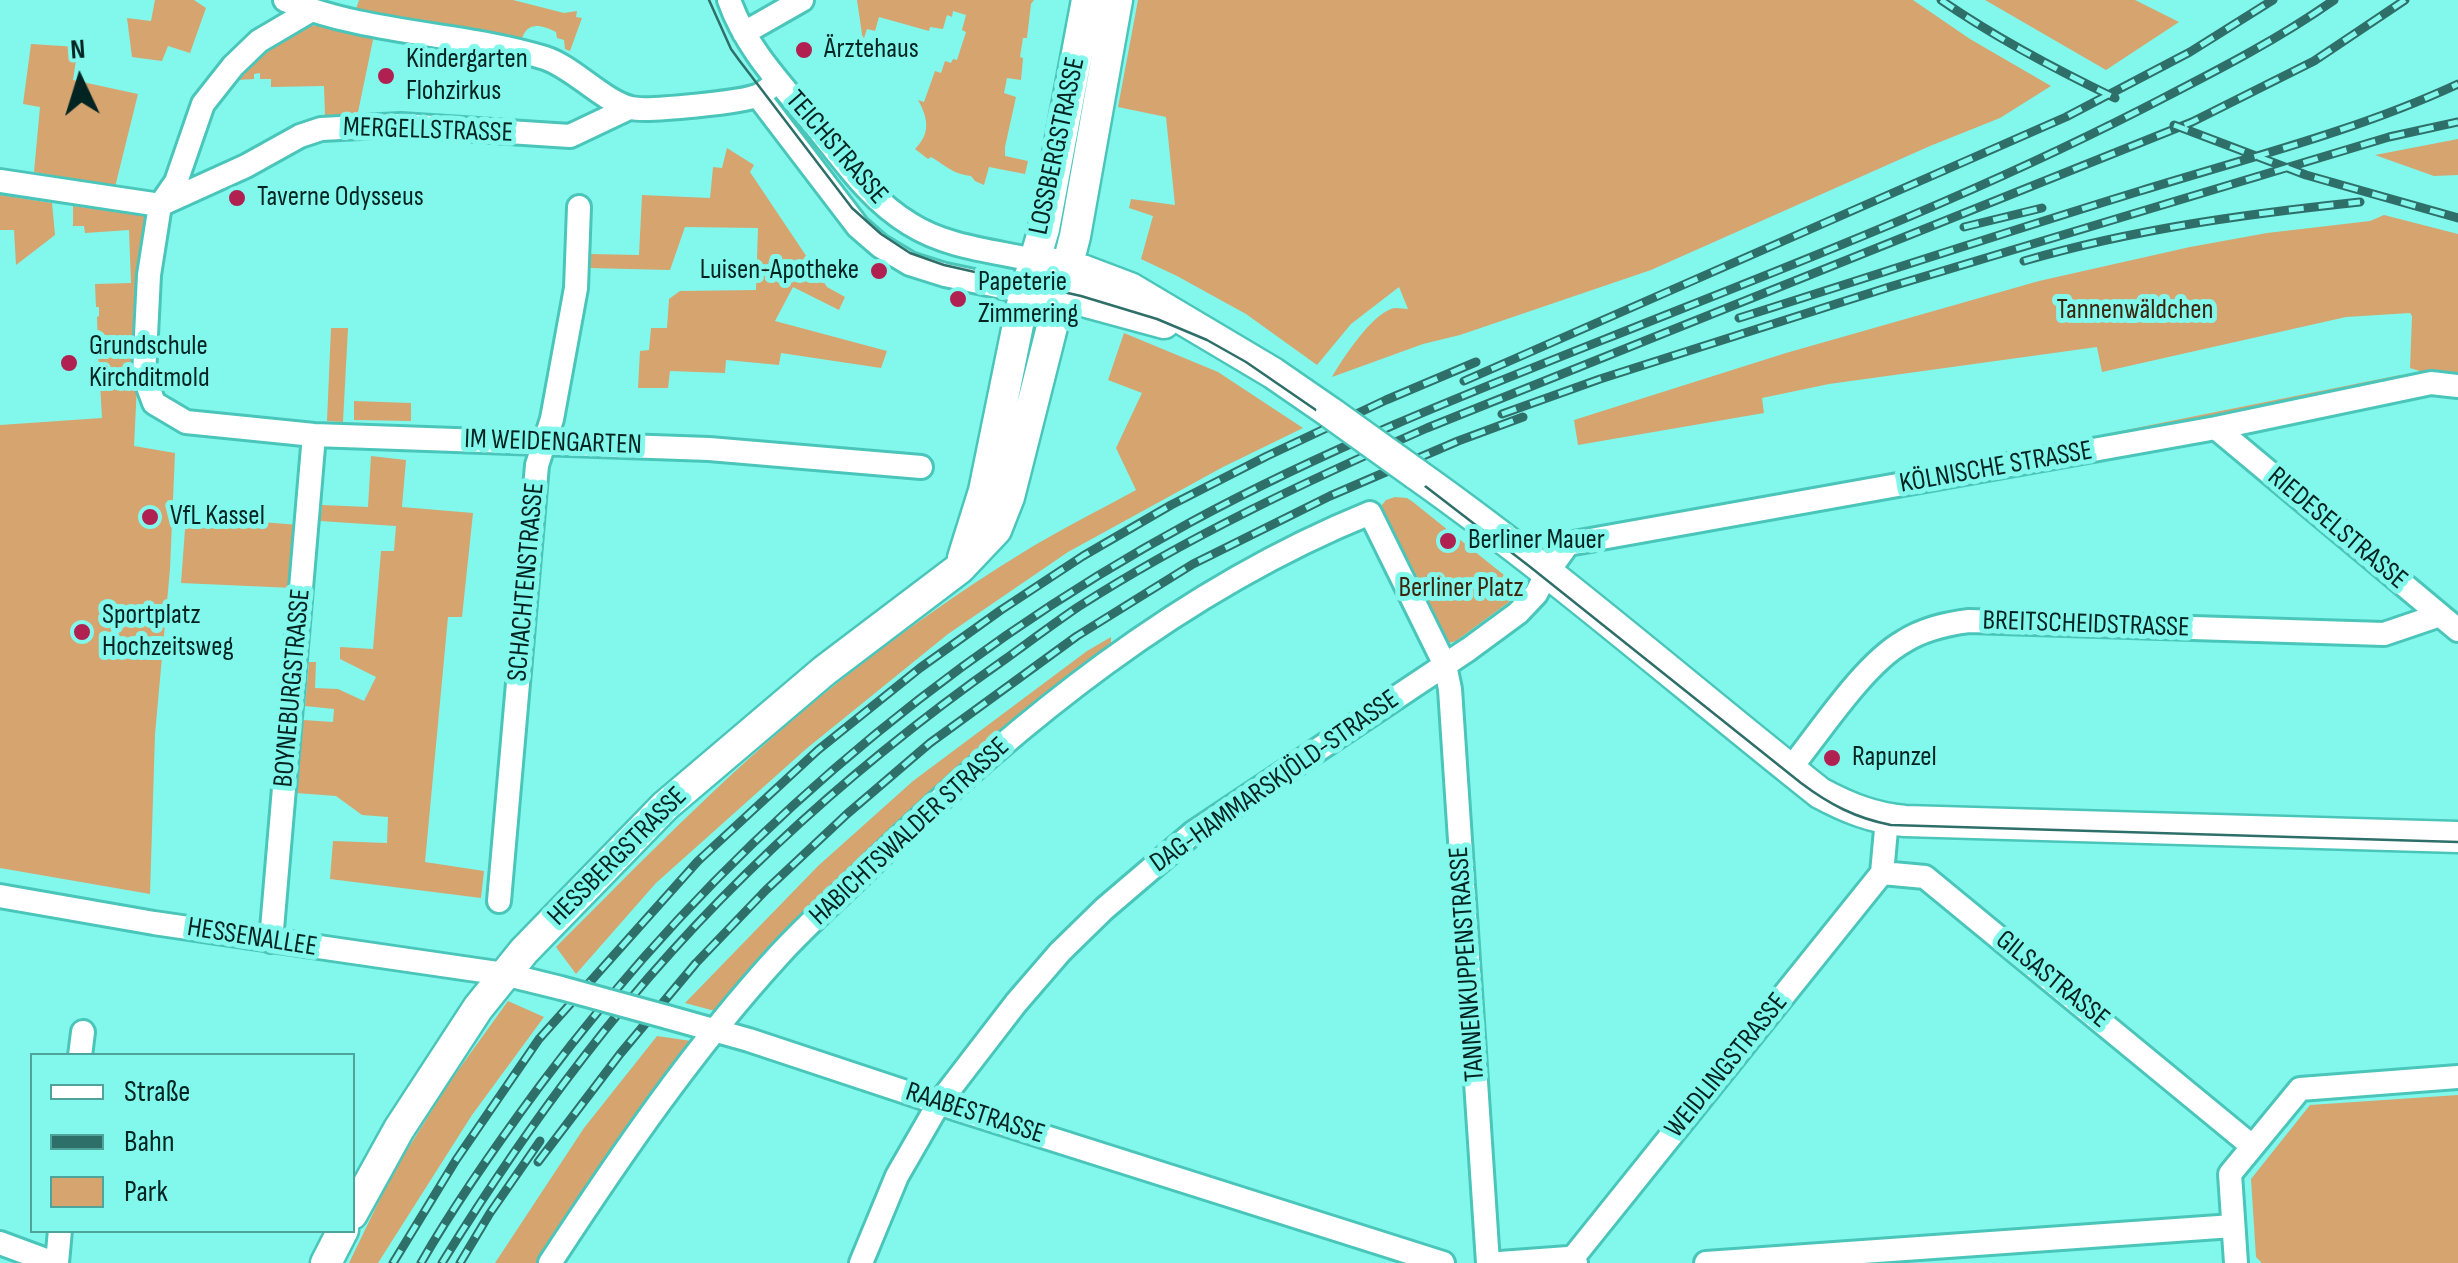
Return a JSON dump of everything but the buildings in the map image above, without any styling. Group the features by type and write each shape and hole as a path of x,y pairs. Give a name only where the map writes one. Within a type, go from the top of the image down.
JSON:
{"main road":[{"name":"LOSSBERGSTRASSE","path":"1026,292 1046,220 1087,0"},
{"name":"LOSSBERGSTRASSE","path":"1067,266 1117,0"},
{"name":"TEICHSTRASSE","path":"1034,260 1067,266 1130,288 1273,373 1416,474 1546,573"},
{"name":"HESSBERGSTRASSE","path":"355,1209 399,1129 504,974 665,806 824,671 960,568 997,494 1067,266"},
{"name":"TEICHSTRASSE","path":"1026,292 1060,296 1204,334"},
{"name":"HESSBERGSTRASSE","path":"997,494 1026,292"},
{"path":"1546,573 1790,770 1820,793 1852,810 1887,820 2458,837"},
{"path":"326,1263 342,1233"}],"street":[{"path":"285,0 310,11 550,60 629,108 660,110 758,96 778,81"},
{"name":"TEICHSTRASSE","path":"730,0 762,62 874,198 911,226 936,237 1034,260"},
{"path":"744,33 802,0"},
{"path":"0,181 160,205 176,182 202,104 259,41 310,11"},
{"name":"TEICHSTRASSE","path":"758,96 858,228 880,246 910,264 1026,292"},
{"name":"MERGELLSTRASSE","path":"160,205 321,129 401,125 570,136 629,108"},
{"name":"IM WEIDENGARTEN","path":"160,205 149,275 144,376 154,403 186,422 314,435 727,450 921,467"},
{"name":"SCHACHTENSTRASSE","path":"499,901 537,465 552,420 576,288 578,207"},
{"name":"KÖLNISCHE STRASSE","path":"1546,573 1568,544 2216,428 2432,383 2458,386"},
{"name":"RIEDESELSTRASSE","path":"2216,428 2449,622"},
{"name":"BOYNEBURGSTRASSE","path":"271,940 314,435"},
{"name":"HABICHTSWALDER STRASSE","path":"550,1263 638,1132 781,953 992,752 1176,615 1255,568 1370,513 1445,664"},
{"name":"DAG-HAMMARSKJÖLD-STRASSE","path":"861,1263 897,1176 939,1103 1016,1002 1060,952 1104,909 1194,834 1518,612 1536,594 1546,573"},
{"name":"BREITSCHEIDSTRASSE","path":"1790,770 1879,661 1902,642 1936,626 1968,621 2384,634 2449,622"},
{"name":"TANNENKUPPENSTRASSE","path":"1445,664 1450,689 1488,1263"},
{"path":"1882,873 1887,820"},
{"name":"GILSASTRASSE","path":"1882,873 1925,876 2252,1146"},
{"name":"WEIDLINGSTRASSE","path":"1574,1261 1882,873"},
{"name":"HESSENALLEE","path":"0,896 504,974"},
{"name":"RAABESTRASSE","path":"504,974 749,1040 1443,1263"},
{"path":"2236,1263 2230,1174 2300,1088 2458,1077"},
{"path":"1706,1263 2233,1226"},
{"path":"0,1243 55,1263 60,1233"},
{"path":"1500,1263 1574,1261"}],"green space":[{"path":"155,0 194,0 206,8 190,53 168,46 162,61 132,57 127,18 151,21"},
{"path":"359,0 513,0 564,13 577,11 576,17 582,18 570,51 556,32 544,27 530,27 521,42 355,12"},
{"path":"857,0 1034,0 1027,38 1023,38 1021,80 1007,78 1004,93 1016,97 1005,156 1028,161 1025,174 989,167 984,185 915,149 924,137 926,125 918,100 924,102 935,71 941,73 945,61 957,60 966,32 962,30 966,15 953,11 952,17 947,15 943,29 930,27 929,31 879,17 875,31 867,29 863,41"},
{"path":"1138,0 1913,0 2051,86 2000,118 1651,270 1332,377 1375,320 1391,309 1408,309 1399,287 1351,324 1317,365 1246,314 1141,259 1153,216 1129,208 1131,199 1175,205 1166,117 1118,107"},
{"path":"1985,0 2135,0 2179,22 2106,70"},
{"path":"303,25 374,35 357,117 325,116 324,86 271,87 271,79 260,79 260,73 254,74 254,79 237,80 260,54"},
{"path":"31,44 78,47 73,80 138,94 115,187 34,172 40,107 23,104"},
{"path":"2458,139 2458,175 2434,176 2375,155"},
{"path":"727,148 754,165 750,172 827,287 845,297 839,310 793,287 775,321 887,351 881,368 781,353 779,365 726,360 725,373 670,371 668,388 638,388 640,351 649,350 651,328 667,328 669,299 680,291 756,290 758,228 685,227 670,270 589,268 590,254 639,255 642,195 710,198 713,167 722,168"},
{"path":"0,195 52,203 55,235 16,265 14,230 0,230"},
{"name":"Sportplatz Hochzeitsweg","path":"73,206 148,216 134,446 175,453 170,569 155,734 150,894 0,868 0,425 102,418 95,284 131,283 129,230 85,233 84,226 73,226"},
{"name":"Tannenwäldchen","path":"2384,215 2458,234 2458,379 2410,368 2410,313 2346,317 2102,372 2097,347 1829,384 1762,398 1764,413 1578,445 1574,420 1786,353 2039,281 2190,247 2370,221"},
{"path":"331,328 348,328 343,422 327,421"},
{"path":"1124,333 1218,372 1303,428 1068,552 948,634 806,749 656,883 576,974 556,947 695,809 803,711 976,583 1050,536 1136,490 1116,448 1142,393 1108,380"},
{"path":"2400,375 2400,379 2275,409 2269,405 2097,440 2096,436"},
{"path":"354,401 411,403 411,421 354,420"},
{"path":"371,456 406,460 402,507 473,513 462,617 448,617 425,862 484,871 481,898 330,879 333,841 387,843 388,817 362,815 336,796 296,793 303,720 333,722 334,709 305,706 309,662 316,662 315,688 338,689 364,701 376,677 340,659 340,647 373,649 381,551 394,551 396,526 320,521 322,505 368,507"},
{"name":"Berliner Platz","path":"1395,497 1413,502 1509,579 1515,594 1509,602 1456,641 1444,641 1384,516 1382,505"},
{"path":"186,516 299,525 293,588 181,583"},
{"path":"1111,637 1111,643 978,748 898,822 756,960 715,1011 685,1003 818,866 913,781"},
{"path":"508,1001 544,1017 472,1115 378,1263 349,1263 392,1174 449,1083"},
{"path":"657,1036 691,1041 593,1174 537,1263 495,1263 584,1128"},
{"path":"2458,1095 2458,1263 2262,1263 2256,1257 2251,1179 2310,1105"}],"tram line":[{"path":"709,0 739,60 852,208 881,234 910,253 944,265 1081,296 1157,319 1246,362 1412,476 1801,783 1843,809 1891,825 2458,842"}],"railway":[{"path":"1941,0 2026,52 2115,98"},
{"path":"1464,381 2066,117 2190,52 2273,0"},
{"path":"421,1263 477,1174 539,1087 606,1001 678,920 754,842 834,769 918,700 1006,636 1097,576 1250,491 1370,435 1852,240 2026,165 2214,72 2334,0"},
{"path":"442,1263 583,1058 628,1001 726,894 888,747 1078,607 1249,511 1427,428 2192,122 2314,61 2405,0"},
{"path":"1739,318 2341,130 2458,84"},
{"path":"1502,414 1886,288 2389,137 2458,122"},
{"path":"2174,125 2306,175 2458,218"},
{"path":"2024,261 2190,224 2360,202"},
{"path":"1964,227 2042,208"},
{"path":"393,1263 456,1160 539,1039 698,861 818,750 920,668 1083,556 1267,456 1476,362"},
{"path":"538,1162 696,963 766,890 930,743 1077,636 1193,564 1330,496 1523,417"},
{"path":"460,1263 540,1141"}],"place":[{"name":"Ärztehaus","path":"804,50"},
{"name":"Kindergarten Flohzirkus","path":"386,76"},
{"name":"Taverne Odysseus","path":"237,198"},
{"name":"Luisen-Apotheke","path":"879,271"},
{"name":"Papeterie Zimmering","path":"958,299"},
{"name":"Grundschule Kirchditmold","path":"69,363"},
{"name":"VfL Kassel","path":"150,517"},
{"name":"Berliner Mauer","path":"1448,541"},
{"name":"Sportplatz Hochzeitsweg","path":"82,632"},
{"name":"Rapunzel","path":"1832,758"}]}
